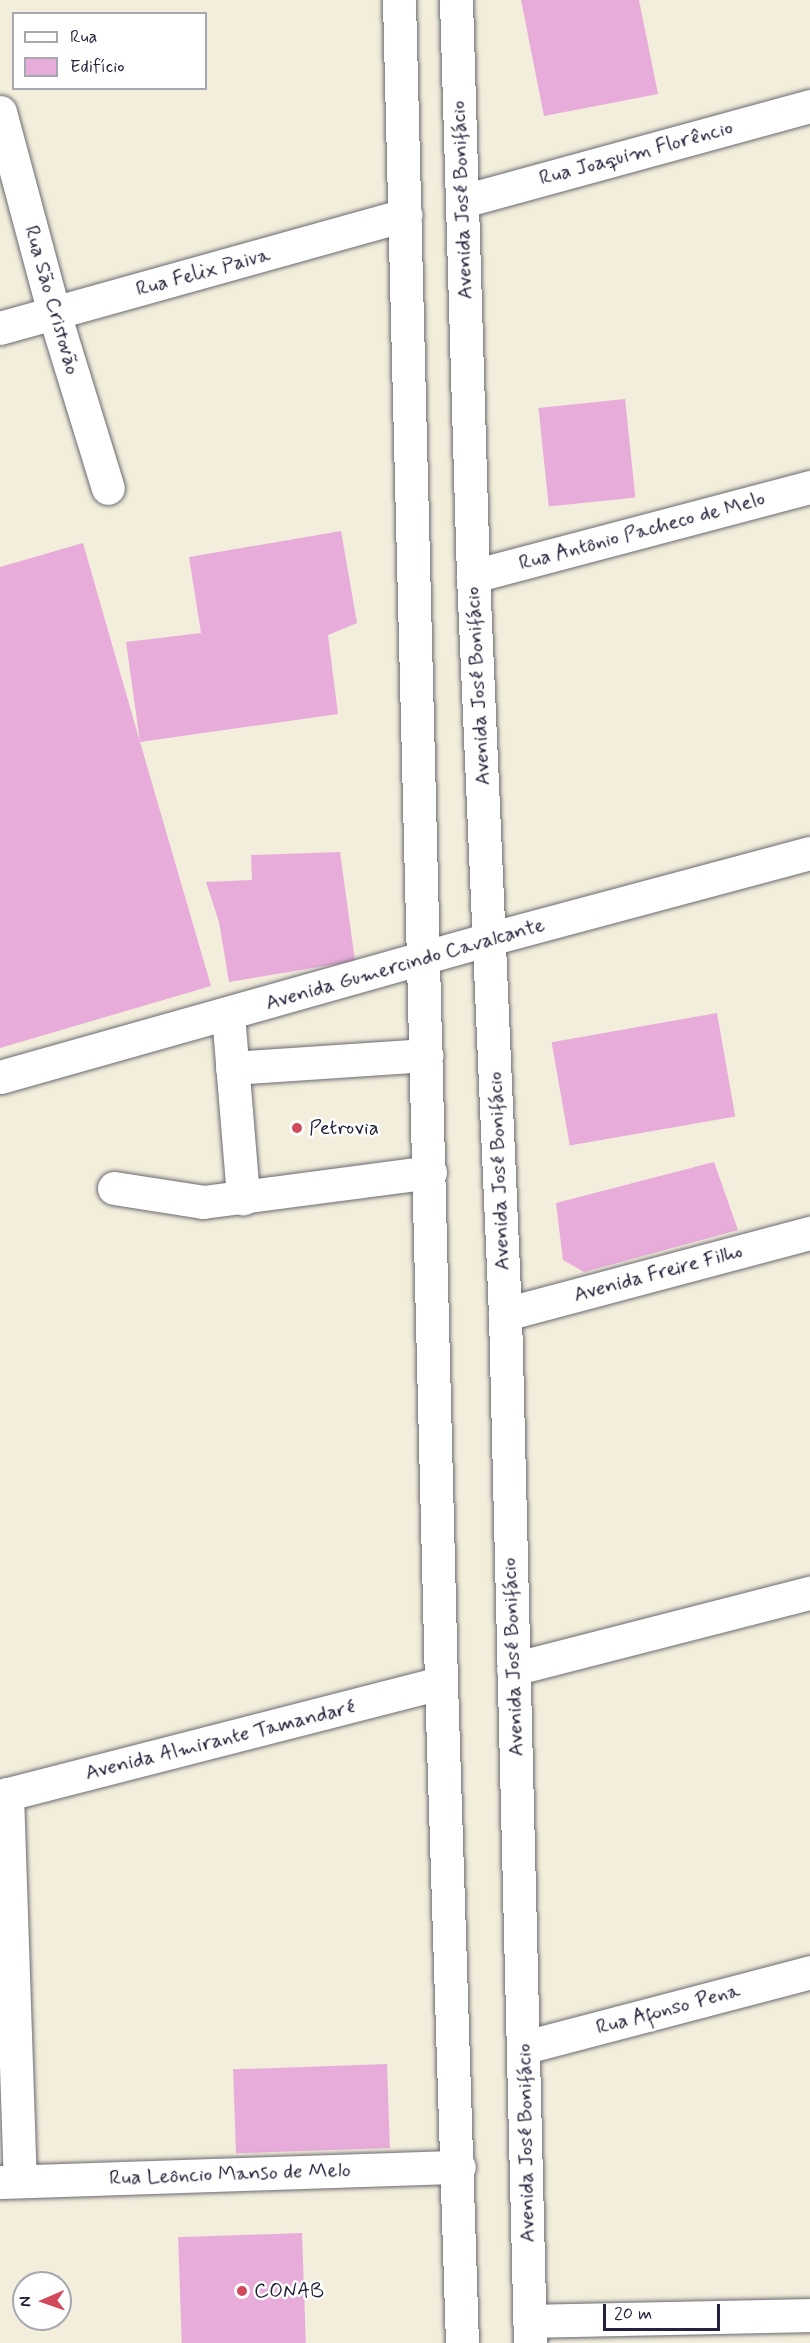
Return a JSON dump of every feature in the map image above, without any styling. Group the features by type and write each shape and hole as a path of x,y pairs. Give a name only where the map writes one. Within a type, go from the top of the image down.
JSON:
{"street":[{"path":"399,0 441,1683 459,2168 462,2343"},
{"name":"Avenida José Bonifácio","path":"456,0 473,576 505,1314 525,2047 529,2332"},
{"name":"Rua Joaquim Florêncio","path":"462,201 810,106"},
{"name":"Rua São Cristovão","path":"0,112 54,313 108,488"},
{"name":"Rua Felix Paiva","path":"0,328 406,215"},
{"name":"Rua Antônio Pacheco de Melo","path":"473,576 810,487"},
{"name":"Avenida Gumercindo Cavalcante","path":"0,1077 489,939 810,853"},
{"path":"228,1014 243,1198"},
{"path":"232,1068 427,1055"},
{"path":"114,1188 203,1202 429,1172"},
{"name":"Avenida Freire Filho","path":"505,1314 810,1233"},
{"path":"513,1669 810,1593"},
{"name":"Avenida Almirante Tamandaré","path":"4,1795 441,1683"},
{"path":"4,1795 10,2181"},
{"name":"Rua Afonso Pena","path":"525,2047 810,1972"},
{"name":"Rua Leôncio Manso de Melo","path":"10,2181 459,2168"},
{"path":"529,2332 810,2315"}],"building":[{"path":"521,0 639,0 658,94 544,116"},
{"path":"625,399 635,497 549,507 538,408"},
{"path":"341,531 357,623 328,635 338,714 140,742 126,642 201,633 189,557"},
{"path":"83,543 211,986 0,1048 0,567"},
{"path":"340,852 355,961 229,982 219,922 206,882 252,880 251,855"},
{"path":"717,1013 735,1116 570,1146 552,1042"},
{"path":"714,1162 738,1230 584,1272 563,1260 556,1203"},
{"path":"387,2064 390,2148 236,2153 233,2069"},
{"name":"CONAB","path":"302,2233 306,2343 182,2343 178,2237"}],"place":[{"name":"Petrovia","path":"297,1128"},
{"name":"CONAB","path":"242,2291"}]}
